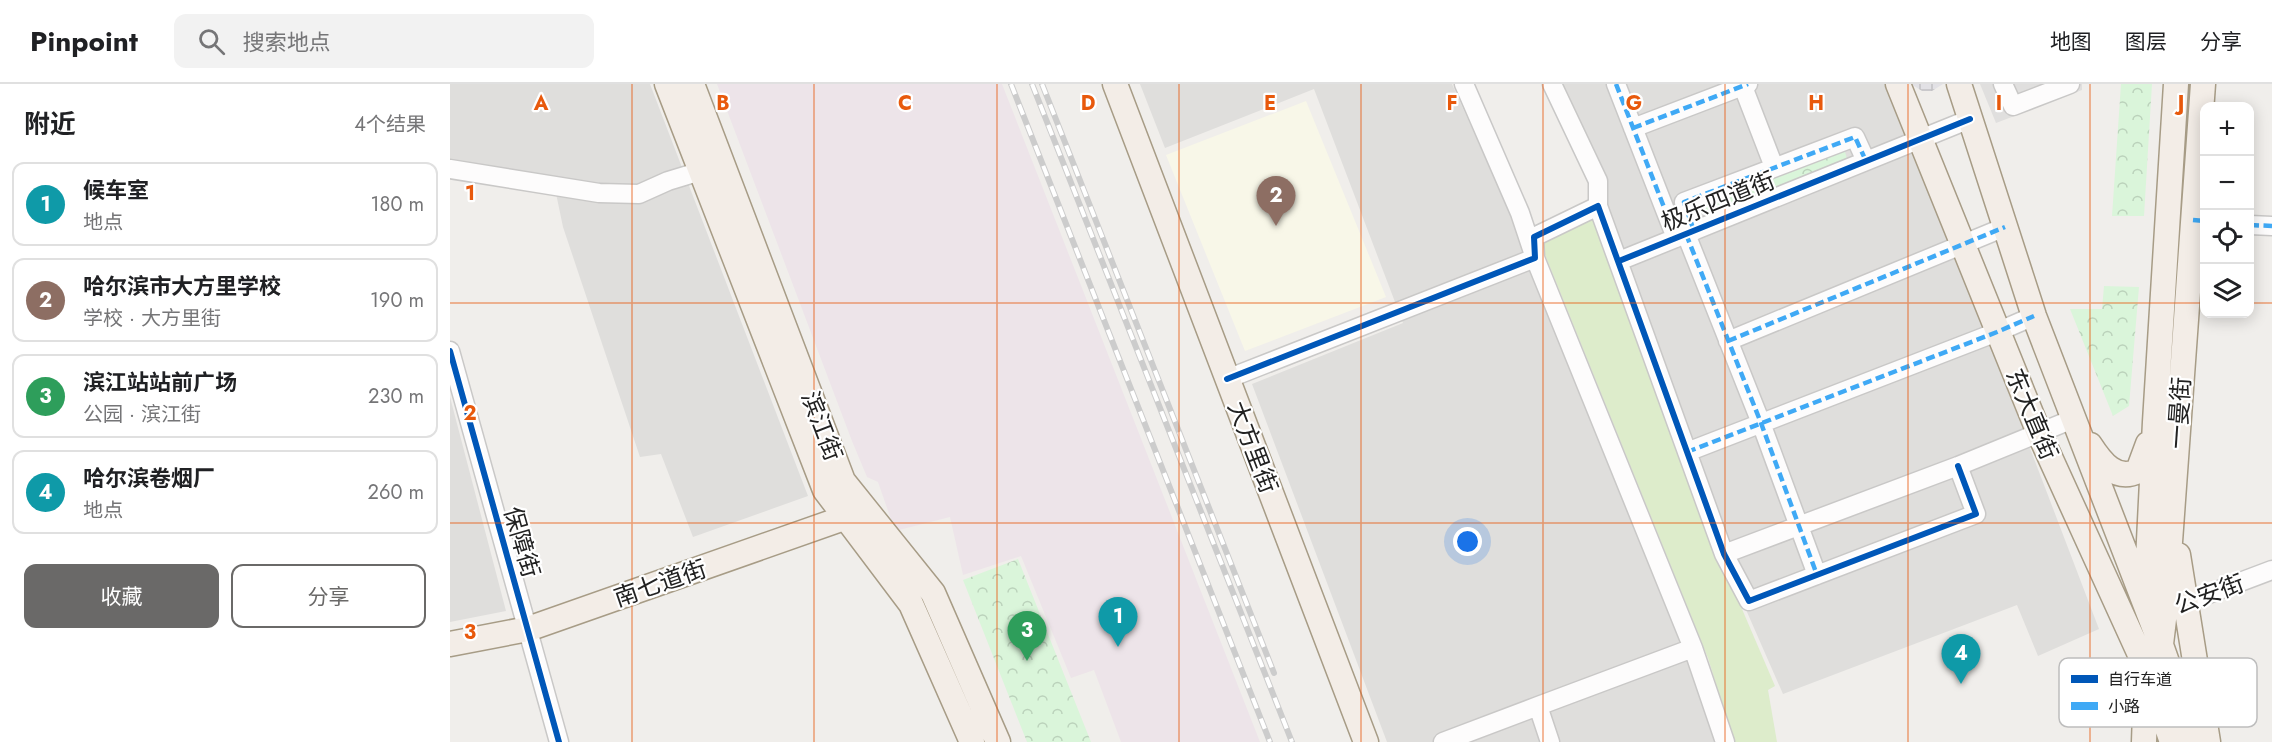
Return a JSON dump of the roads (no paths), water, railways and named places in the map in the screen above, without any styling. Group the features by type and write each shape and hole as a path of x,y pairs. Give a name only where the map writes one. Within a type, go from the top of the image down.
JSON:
{"main road":[{"name":"滨江街","path":"667,84 825,490 856,514 933,593 998,742"},
{"name":"滨江街","path":"692,84 856,514 912,604 972,742"},
{"name":"大方里街","path":"1115,84 1375,742"},
{"name":"大方里街","path":"1126,84 1366,742"},
{"name":"东大直街","path":"1898,84 2039,433 2142,658"},
{"name":"东大直街","path":"1959,84 2034,316 2073,419 2166,607 2161,645 2166,658"},
{"name":"一曼街","path":"2166,607 2155,422 2176,84"},
{"name":"一曼街","path":"2151,658 2166,607 2199,220 2204,84"},
{"path":"2073,419 2101,462 2112,470 2126,475 2138,471 2142,466 2155,422"},
{"name":"南七道街","path":"450,644 528,629 856,514"},
{"path":"2166,607 2182,658"},
{"path":"2161,645 2161,658"},
{"name":"一曼街","path":"2144,742 2145,727"},
{"path":"2157,742 2158,727"},
{"name":"东大直街","path":"2167,727 2172,742"},
{"name":"东大直街","path":"2190,727 2195,742"},
{"path":"2203,727 2208,742"}],"street":[{"path":"1464,84 1520,213 1535,258 1693,648 1725,742"},
{"path":"1552,84 1598,181 1598,206 1724,554 1749,601 1976,514 1958,466"},
{"path":"1616,84 1665,209 1685,234 1761,423 1800,525 1816,575"},
{"path":"2003,84 2013,106 2040,90 2070,84"},
{"path":"1633,128 1744,85 1774,168"},
{"name":"极乐四道街","path":"1619,261 1970,119"},
{"path":"1665,209 1855,137 1866,160"},
{"path":"450,169 599,193 639,194 668,181 701,171"},
{"path":"1684,202 1685,234"},
{"path":"1535,258 1534,237 1598,206"},
{"path":"2254,225 2272,226"},
{"path":"1728,340 2005,227"},
{"path":"1232,378 1535,258"},
{"path":"1687,452 2034,316"},
{"name":"保障街","path":"450,351 559,742"},
{"path":"1724,554 1958,466 2073,419"},
{"name":"公安街","path":"2166,607 2272,570"},
{"path":"1443,742 1693,648"},
{"path":"1538,706 1550,742"}],"railway":[{"path":"1011,84 1270,742"},
{"path":"1032,84 1292,742"},
{"path":"1042,84 1274,673"}],"place":[{"name":"哈尔滨市大方里学校","path":"1276,226"},
{"name":"候车室","path":"1118,647"},
{"name":"滨江站站前广场","path":"1027,661"},
{"name":"哈尔滨卷烟厂","path":"1961,684"}]}
